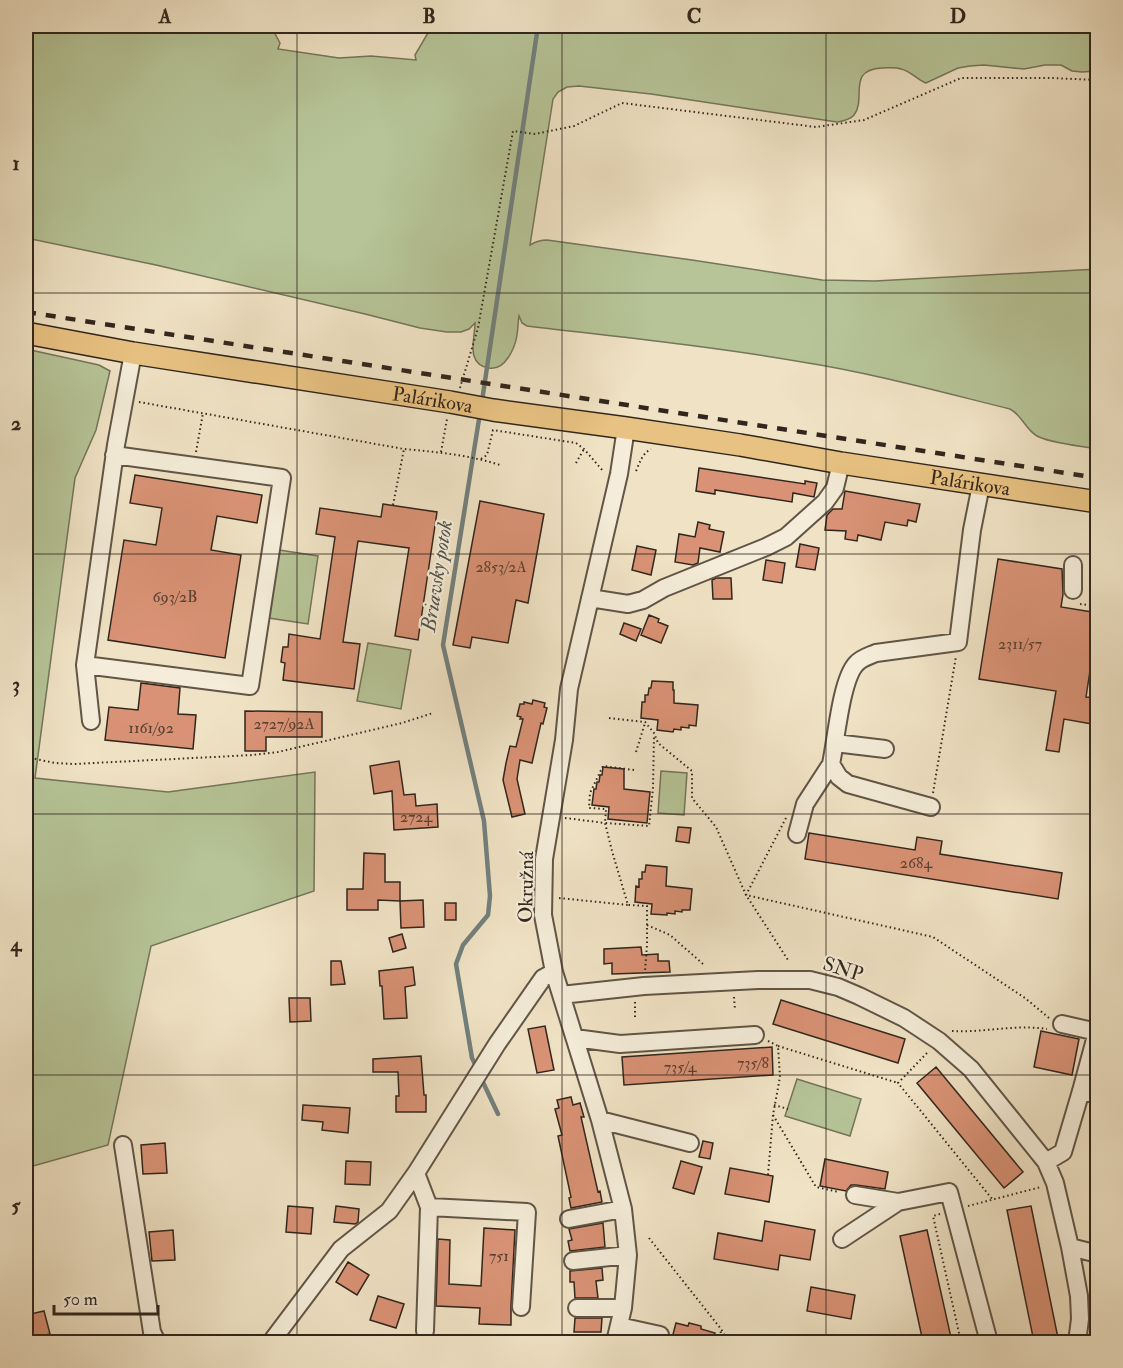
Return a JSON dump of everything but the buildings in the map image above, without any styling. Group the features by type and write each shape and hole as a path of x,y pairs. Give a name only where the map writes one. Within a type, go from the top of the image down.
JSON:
{"main road":[{"name":"Palárikova","path":"26,333 133,353 454,397 484,408 740,445 840,463 1098,502"}],"street":[{"path":"91,721 85,665 114,455 133,353"},
{"name":"Okružná","path":"615,1342 623,1308 628,1255 623,1209 600,1120 554,972 543,915 544,859 564,740 569,689 619,474 626,428"},
{"path":"85,665 250,686 282,478 114,455"},
{"path":"590,598 628,604 643,600 664,588 786,537 825,502 835,488 840,463"},
{"path":"797,834 805,804 831,764 844,692 855,664 876,653 958,642 972,530 981,485"},
{"path":"1073,564 1076,597"},
{"path":"835,743 885,749"},
{"path":"831,764 839,777 848,784 931,807"},
{"path":"271,1342 341,1249 389,1211 416,1173 497,1044 543,978 554,972"},
{"name":"SNP","path":"561,995 639,991 704,983 810,980 838,987 859,996 904,1018 939,1041 971,1069 1046,1162 1055,1183 1079,1296 1080,1319 1077,1342"},
{"path":"1046,1162 1063,1152 1089,1093 1096,1032 1062,1024"},
{"path":"575,1038 620,1044 755,1035"},
{"path":"600,1120 690,1143"},
{"path":"123,1145 152,1332 157,1342"},
{"path":"416,1173 429,1207 425,1331"},
{"path":"855,1195 898,1202 949,1192 989,1342"},
{"path":"842,1239 898,1202"},
{"path":"429,1207 526,1212 521,1307"},
{"path":"569,1219 623,1209"},
{"path":"1070,1248 1098,1254"},
{"path":"573,1262 628,1255"},
{"path":"577,1308 623,1308"},
{"path":"619,1326 660,1335"}],"path":[{"path":"441,452 454,397 478,328 513,131 535,134 574,126 622,104 816,127 864,120 960,78 1098,80"},
{"path":"124,399 404,449 481,459 500,465"},
{"path":"194,466 203,413"},
{"path":"481,459 487,455 493,430 576,443 604,472"},
{"path":"393,505 404,449"},
{"path":"576,463 584,449"},
{"path":"633,477 643,456 650,449"},
{"path":"1076,597 1098,606"},
{"path":"931,807 958,642"},
{"path":"26,756 55,764 74,764 253,755 278,752 402,723 433,713"},
{"path":"609,717 645,722 654,733 658,743 692,771 692,798 716,827 746,895 788,960"},
{"path":"636,752 645,722"},
{"path":"563,818 649,826 654,733"},
{"path":"628,905 605,823 606,809 589,808 590,793 603,766 634,770"},
{"path":"746,895 784,819 805,804"},
{"path":"746,895 933,937 1025,998 1048,1017 1062,1024 1058,1031 1011,1027 964,1032 952,1030 898,1083"},
{"path":"556,898 647,906 647,945 635,1017"},
{"path":"647,925 670,935 703,964 704,983"},
{"path":"734,992 735,1010"},
{"path":"755,1035 778,1046 898,1083 993,1200"},
{"path":"768,1175 774,1105 780,1077 778,1046"},
{"path":"774,1105 788,1109"},
{"path":"773,1115 816,1187 855,1195"},
{"path":"649,1238 729,1342"},
{"path":"720,1342 721,1329"}],"green space":[{"path":"26,26 254,26 274,32 280,43 278,49 339,58 371,56 416,60 415,55 432,26 1097,26 1097,71 1072,71 1061,65 1024,69 984,65 958,68 926,83 899,68 871,70 861,79 859,101 854,115 837,122 651,94 579,86 567,87 558,92 553,99 530,245 537,241 547,240 822,280 875,281 1097,269 1097,449 1037,436 1010,409 880,377 733,351 527,326 522,323 519,316 517,335 508,358 500,366 489,368 476,361 474,356 475,323 469,329 461,332 420,328 156,265 26,238"},
{"path":"26,349 99,365 110,371 96,430 75,478 35,778 168,792 315,772 314,891 151,946 108,1145 26,1168"},
{"path":"279,550 318,556 308,624 269,618"},
{"path":"368,643 411,650 401,709 357,701"},
{"path":"661,771 687,773 684,815 658,813"},
{"path":"797,1079 861,1099 850,1136 785,1116"}],"waterway":[{"name":"Briavsky potok","path":"482,401 538,26"},
{"name":"Briavsky potok","path":"477,1068 472,1058 456,964 463,945 488,915 490,896 484,821 443,645 480,413"},
{"name":"Briavsky potok","path":"481,1078 498,1114"}],"railway":[{"path":"26,312 1098,478"}]}
